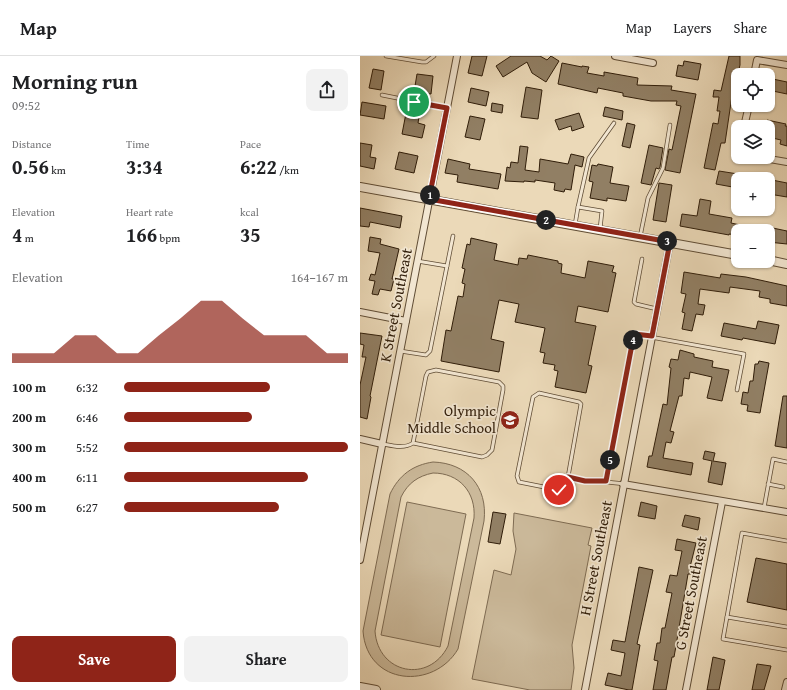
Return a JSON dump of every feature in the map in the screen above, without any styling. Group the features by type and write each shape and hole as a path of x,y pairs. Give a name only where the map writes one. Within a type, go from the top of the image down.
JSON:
{"street":[{"name":"K Street Southeast","path":"360,560 457,56"},
{"path":"615,56 653,63"},
{"path":"755,68 757,60 787,65"},
{"path":"775,160 787,162"},
{"path":"360,187 731,254"},
{"name":"H Street Southeast","path":"585,690 670,242"},
{"path":"775,261 787,264"},
{"path":"360,312 406,321"},
{"path":"360,439 382,444"},
{"path":"624,484 787,512"},
{"name":"G Street Southeast","path":"686,690 722,502"},
{"path":"786,690 787,682"},
{"path":"360,687 376,690"}],"lane":[{"path":"386,56 426,62 434,56"},
{"path":"382,95 447,108"},
{"path":"575,225 589,158 614,123"},
{"path":"640,237 648,198 663,168 670,125"},
{"path":"578,207 602,212 600,229"},
{"path":"400,351 426,355 430,351 453,236"},
{"path":"642,259 634,302 636,304 657,309"},
{"path":"417,261 447,266"},
{"path":"606,481 634,334 652,336 744,354 737,390"},
{"path":"382,444 400,447 409,446 413,443 482,457 487,456 492,450 503,386 499,382 442,371 433,370 428,372 413,443"},
{"path":"539,393 581,404 568,477 563,488 559,490 519,482 517,480 532,397 539,393"},
{"path":"764,508 773,459 787,462"},
{"path":"568,477 585,481 606,481 624,484"},
{"path":"768,484 783,487"},
{"path":"787,541 742,533 723,639 787,650"},
{"path":"727,617 787,627"}],"shaded area":[{"path":"426,463 445,463 465,472 473,479 479,488 482,498 484,521 458,649 447,662 434,671 418,676 403,676 388,672 376,663 367,649 363,631 390,494 402,476 413,468","holes":["433,473 451,476 458,480 469,492 474,509 474,518 448,646 440,658 429,666 417,669 406,669 394,665 385,657 378,646 375,631 401,497 410,484 418,478"]},
{"path":"407,502 466,514 440,647 381,635"},
{"path":"514,513 592,528 588,545 591,546 572,645 574,668 571,690 530,690 472,679 494,570 511,575 516,549 513,531"}],"building":[{"path":"472,56 487,56 482,76 468,73"},
{"path":"511,56 540,56 547,60 551,56 559,61 546,82 532,73 527,62 503,77 496,66"},
{"path":"729,56 740,56 739,68 731,68 731,102 725,143 721,143 715,170 704,168 713,123 718,124 720,111 717,111 719,97 713,97 714,90 721,91"},
{"path":"684,61 701,64 698,80 676,76 678,65 683,66"},
{"path":"562,63 589,67 587,73 604,76 604,72 638,78 637,85 672,86 671,90 696,94 680,173 665,170 669,149 672,150 681,106 676,105 677,101 651,101 623,96 623,93 598,88 597,93 558,84"},
{"path":"373,69 384,71 381,90 369,88"},
{"path":"417,74 433,76 431,94 414,92"},
{"path":"775,79 787,82 787,94 775,91"},
{"path":"526,87 542,90 538,119 521,117"},
{"path":"471,88 489,92 486,106 468,102"},
{"path":"362,102 386,106 384,119 360,115"},
{"path":"492,103 503,105 502,113 491,111"},
{"path":"605,107 623,111 622,120 603,116"},
{"path":"407,108 420,110 418,123 425,125 422,138 402,134"},
{"path":"579,113 584,127 572,131 571,126 559,130 555,120"},
{"path":"470,116 485,119 480,140 465,137"},
{"path":"775,122 786,124 785,126 787,126 787,146 780,144 781,140 775,139"},
{"path":"627,123 635,125 630,148 622,146"},
{"path":"360,143 372,145 370,157 376,158 374,169 360,166"},
{"path":"649,145 663,148 660,167 659,169 656,168 651,185 641,183"},
{"path":"520,146 528,147 525,170 539,172 540,159 568,164 571,154 584,157 582,167 575,165 571,190 565,189 564,192 554,190 555,183 535,180 535,182 505,181 507,167 510,168 511,162 518,163"},
{"path":"399,152 418,156 414,173 395,169"},
{"path":"448,159 470,164 469,169 501,174 498,189 457,182 458,175 445,173"},
{"path":"598,164 613,167 610,183 629,186 626,201 607,198 607,201 590,198 593,182 589,181 592,165 597,166"},
{"path":"719,171 731,173 731,187 716,184"},
{"path":"775,181 787,183 787,197 775,195"},
{"path":"659,183 672,185 666,222 653,220"},
{"path":"700,199 711,201 709,214 732,218 731,223 736,224 731,224 731,234 729,235 680,226 682,214 697,216"},
{"path":"360,208 402,216 400,228 370,222 369,227 360,226"},
{"path":"775,228 787,231 787,244 775,243"},
{"path":"370,237 381,239 380,244 399,249 392,279 394,279 391,291 380,289 378,295 372,294 375,281 369,280 371,274 375,275 380,253 368,251"},
{"path":"471,238 497,244 494,260 518,265 519,258 527,259 528,255 558,261 558,263 562,264 561,273 585,278 588,261 614,266 612,272 616,273 608,312 578,306 575,322 596,326 588,365 592,366 586,393 555,387 558,371 554,370 555,365 543,363 545,353 540,352 545,328 515,322 519,304 499,300 491,339 504,342 499,372 441,361 446,330 451,331 458,296 463,297 465,284 462,283 465,269 462,268 467,244 470,245"},
{"path":"684,272 720,278 721,274 746,277 787,286 787,306 770,303 770,299 759,297 760,291 730,287 729,293 700,289 698,304 705,305 703,315 696,314 692,331 682,329 685,313 682,312 686,294 681,293"},
{"path":"758,321 779,325 775,344 743,338 742,340 721,336 724,323 756,329"},
{"path":"360,333 382,336 367,419 360,417 360,385 366,357 362,357 364,345 360,344"},
{"path":"680,350 694,354 694,357 713,361 712,367 729,370 722,401 707,398 712,377 690,372 689,379 684,378 682,396 679,396 670,431 674,432 671,443 666,442 663,458 693,463 691,475 647,467 649,456 652,456 663,404 667,405 671,368 669,367 671,359 678,360"},
{"path":"759,361 769,363 760,413 747,411 748,405 741,404 743,392 748,393 750,381 753,381 755,364 758,364"},
{"path":"783,396 787,396 787,448 775,446"},
{"path":"705,451 715,453 713,461 726,463 722,485 708,482 712,461 703,459"},
{"path":"641,502 657,506 655,519 638,516"},
{"path":"493,512 506,514 500,544 488,542"},
{"path":"685,515 700,518 698,530 682,526"},
{"path":"677,539 696,543 690,567 693,568 692,574 688,574 674,657 672,657 666,690 653,690 658,661 654,660 657,643 660,643 662,628 665,628 672,593 666,592 670,575 677,576 682,551 675,550"},
{"path":"756,558 787,564 787,610 747,602"},
{"path":"639,567 653,570 637,644 640,645 632,690 629,690 605,685 608,673 621,676 625,653 611,650 613,640 625,642"},
{"path":"713,657 725,660 719,690 707,690"},
{"path":"757,664 771,666 764,690 752,690"}],"place":[{"name":"Olympic Middle School","path":"510,420"}],"route":[{"path":"414,102 447,108 429,199 670,242 652,336 634,334 606,481 585,481 568,477 563,488 559,490"}]}
